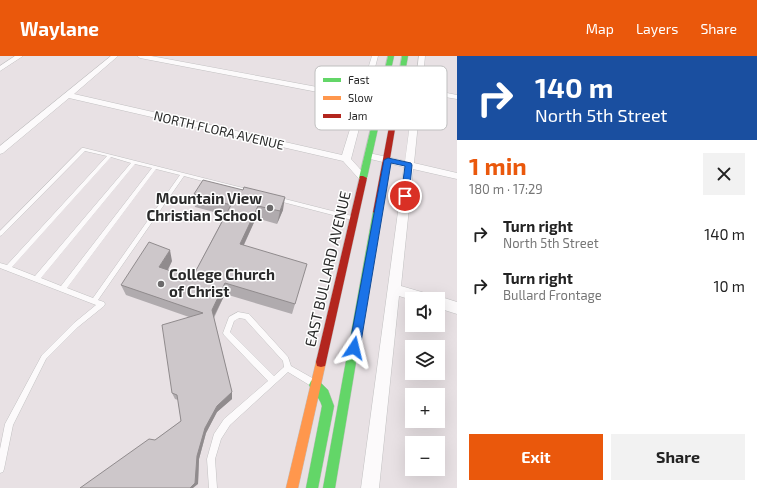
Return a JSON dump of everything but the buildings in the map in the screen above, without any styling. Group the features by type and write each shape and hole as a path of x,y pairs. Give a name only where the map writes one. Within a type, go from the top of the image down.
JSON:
{"main road":[{"name":"EAST BULLARD AVENUE","path":"390,66 392,56"},
{"name":"EAST BULLARD AVENUE","path":"292,488 374,130"},
{"path":"329,488 393,130"},
{"path":"312,488 328,406 327,398 323,390 316,384"}],"street":[{"path":"0,69 20,56"},
{"path":"0,151 115,56"},
{"path":"140,56 315,89"},
{"path":"372,66 375,56"},
{"path":"392,56 405,57"},
{"path":"421,66 422,56"},
{"name":"NORTH FLORA AVENUE","path":"67,95 346,159"},
{"path":"447,95 457,97"},
{"path":"354,130 346,159 363,178"},
{"path":"370,488 413,130"},
{"path":"368,156 457,176"},
{"path":"394,289 405,292"},
{"path":"445,304 457,308"}],"lane":[{"path":"0,234 84,149 256,193"},
{"path":"8,268 110,156"},
{"path":"36,279 134,162"},
{"path":"62,289 155,167"},
{"path":"94,301 183,175"},
{"path":"271,197 353,219"},
{"path":"0,265 102,304 76,325 44,358 9,424 0,469"},
{"path":"273,380 226,333 231,319 238,315 247,316 286,358 288,368 316,384"},
{"path":"213,488 210,459 217,437 227,422 288,368"}],"traffic: fast":[{"path":"389,66 391,56"},
{"path":"403,66 405,56"},
{"path":"363,178 374,130"},
{"path":"329,488 377,212"},
{"path":"312,488 328,406 324,394 315,385"}],"traffic: slow":[{"path":"292,488 321,362"}],"traffic: jam":[{"path":"377,212 392,130"},
{"path":"321,362 363,178"}],"place":[{"name":"Mountain View Christian School","path":"270,208"},
{"name":"College Church of Christ","path":"161,284"}],"route":[{"path":"354,348 388,160 408,165 405,196"}]}
